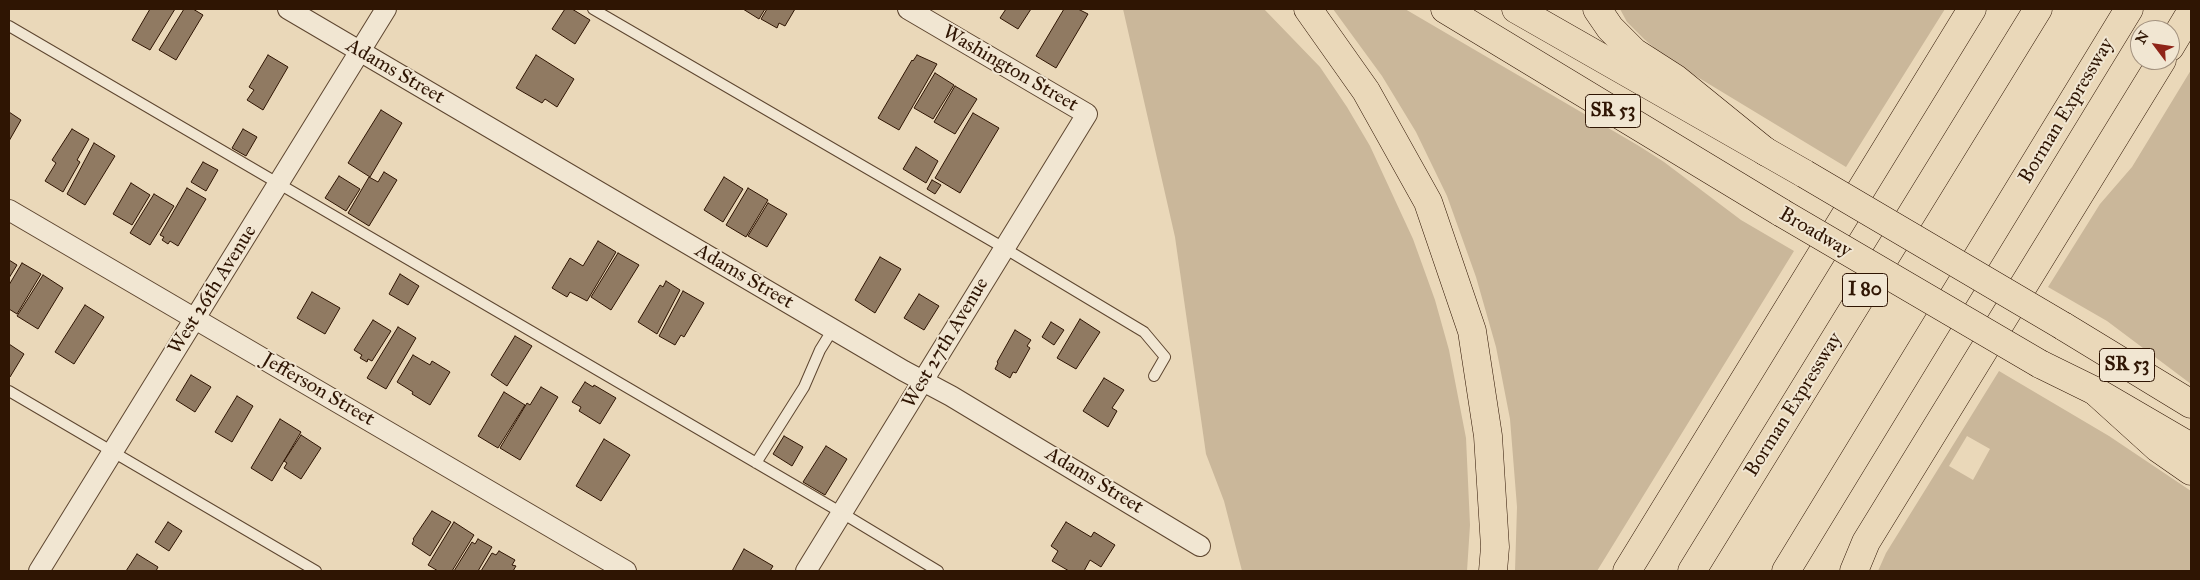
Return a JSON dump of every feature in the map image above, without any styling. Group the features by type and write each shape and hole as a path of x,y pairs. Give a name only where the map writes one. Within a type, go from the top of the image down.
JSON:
{"main road":[{"path":"1308,9 1366,91 1428,202 1472,330 1488,436 1495,547 1493,571"},
{"name":"Broadway","path":"1445,9 1782,213 2040,364 2095,391 2191,447"},
{"name":"SR 53","path":"1516,9 1805,174 2191,404"},
{"path":"1597,9 1610,28 1634,52 1676,79 1766,152"},
{"path":"1627,571 1972,9"},
{"name":"Borman Expressway","path":"1692,571 2038,9"},
{"name":"Borman Expressway","path":"1786,571 2129,9"},
{"path":"2180,30 2191,12"},
{"path":"1854,571 1866,542 2156,70"},
{"path":"2095,391 2158,448 2191,471"}],"street":[{"name":"Adams Street","path":"288,9 833,329 968,406 1200,546"},
{"name":"West 26th Avenue","path":"39,571 386,9"},
{"name":"Washington Street","path":"908,9 1087,114"},
{"name":"West 27th Avenue","path":"806,571 1087,114"},
{"name":"Jefferson Street","path":"9,210 626,571"}],"lane":[{"path":"593,9 1004,248 1144,332 1165,357 1154,376"},
{"path":"9,26 938,571"},
{"path":"756,463 804,387 820,350 833,329"},
{"path":"9,391 316,571"}],"shaded area":[{"path":"1123,9 1264,9 1320,67 1347,107 1370,146 1413,239 1435,300 1449,350 1466,438 1470,525 1467,571 1242,571 1224,501 1206,454 1175,237"},
{"path":"1333,9 1405,9 1639,146 1664,162 1741,220 1794,251 1597,571 1515,571 1517,507 1510,419 1496,347 1476,277 1447,196 1416,132 1382,76"},
{"path":"1620,9 1945,9 1846,167 1666,58 1627,22"},
{"path":"2191,70 2191,384 2107,321 2048,287 2100,204 2132,167"},
{"path":"1999,371 2109,436 2191,491 2191,571 1878,571 1886,553","holes":["1967,436 1990,449 1973,480 1949,466"]}],"building":[{"path":"150,9 175,9 150,50 132,40"},
{"path":"184,9 193,9 203,15 176,60 159,50"},
{"path":"565,9 572,9 590,20 575,44 552,29"},
{"path":"743,9 765,9 759,19"},
{"path":"767,9 795,9 785,26 779,23 777,28 761,19"},
{"path":"1006,9 1031,9 1018,29 1000,18"},
{"path":"1064,9 1078,9 1088,14 1056,68 1036,56"},
{"path":"268,55 288,67 263,110 247,100 254,90 249,87"},
{"path":"536,55 574,79 557,107 545,99 542,103 516,88"},
{"path":"917,55 937,64 899,130 878,118 912,60"},
{"path":"935,73 954,85 933,119 914,108"},
{"path":"955,86 977,99 955,134 934,122"},
{"path":"381,110 402,123 370,177 348,163"},
{"path":"9,112 21,120 9,141"},
{"path":"973,113 999,128 960,193 935,178"},
{"path":"72,129 89,139 77,160 80,162 63,192 45,181 56,163 52,160"},
{"path":"243,129 257,137 246,156 232,148"},
{"path":"94,143 115,156 85,205 67,194"},
{"path":"916,147 938,161 926,183 903,169"},
{"path":"203,162 218,170 206,191 191,182"},
{"path":"384,172 397,180 369,226 348,213 369,177 378,182"},
{"path":"339,176 360,189 346,211 325,198"},
{"path":"724,177 743,189 723,222 704,210"},
{"path":"932,180 941,185 935,194 927,189"},
{"path":"131,183 150,195 132,225 113,214"},
{"path":"187,188 206,199 178,246 170,241 168,244 162,240 164,237 160,235"},
{"path":"748,188 768,200 746,237 726,225"},
{"path":"154,194 174,206 150,245 130,233"},
{"path":"768,203 787,214 767,247 748,236"},
{"path":"598,241 616,252 587,301 570,292 567,297 552,288 570,258 583,266"},
{"path":"618,253 639,265 611,310 591,297"},
{"path":"880,257 901,269 875,313 855,300"},
{"path":"9,260 17,265 9,278"},
{"path":"22,263 41,274 17,314 9,309 9,285"},
{"path":"400,274 419,286 408,305 389,294"},
{"path":"43,275 63,288 38,329 17,316"},
{"path":"666,281 680,290 657,334 638,322 660,285 663,287"},
{"path":"683,291 704,303 684,337 681,335 675,345 659,336"},
{"path":"312,292 340,308 325,334 297,318"},
{"path":"919,294 939,306 924,330 904,318"},
{"path":"85,305 104,317 74,364 55,352"},
{"path":"1080,319 1100,332 1076,369 1057,358"},
{"path":"373,320 391,331 372,361 368,359 367,362 360,358 362,355 354,350"},
{"path":"1051,322 1064,330 1054,345 1042,337"},
{"path":"398,327 416,338 386,389 367,378"},
{"path":"1015,330 1031,340 1027,346 1030,348 1016,373 1013,372 1010,378 995,369"},
{"path":"515,336 532,346 507,386 491,375"},
{"path":"9,344 24,354 10,377 9,377"},
{"path":"413,355 430,365 432,361 450,372 430,405 397,382"},
{"path":"191,375 211,387 195,412 176,400"},
{"path":"1104,378 1124,390 1112,408 1117,411 1108,427 1083,411"},
{"path":"585,382 616,398 600,424 579,411 581,407 572,402"},
{"path":"541,387 558,397 520,460 500,448 527,403 530,405"},
{"path":"504,392 525,405 498,448 478,436"},
{"path":"237,396 253,406 232,442 215,432"},
{"path":"280,419 301,432 272,481 251,468"},
{"path":"301,435 321,448 301,479 284,468 287,463 284,461"},
{"path":"784,436 803,447 792,466 773,454"},
{"path":"604,439 630,455 601,501 576,486"},
{"path":"826,446 847,459 825,495 803,482"},
{"path":"432,511 451,522 430,556 412,544 413,539"},
{"path":"168,522 182,531 169,551 155,542"},
{"path":"454,522 474,535 452,571 438,571 428,565"},
{"path":"1066,522 1091,537 1094,532 1115,545 1101,567 1090,560 1084,571 1069,571 1052,561 1058,551 1051,546"},
{"path":"478,539 492,547 478,571 454,571 472,542 475,544"},
{"path":"744,549 773,566 770,571 732,571"},
{"path":"499,551 515,560 512,565 516,566 513,571 481,571 492,553 496,555"},
{"path":"137,554 158,567 156,571 126,571"}]}
